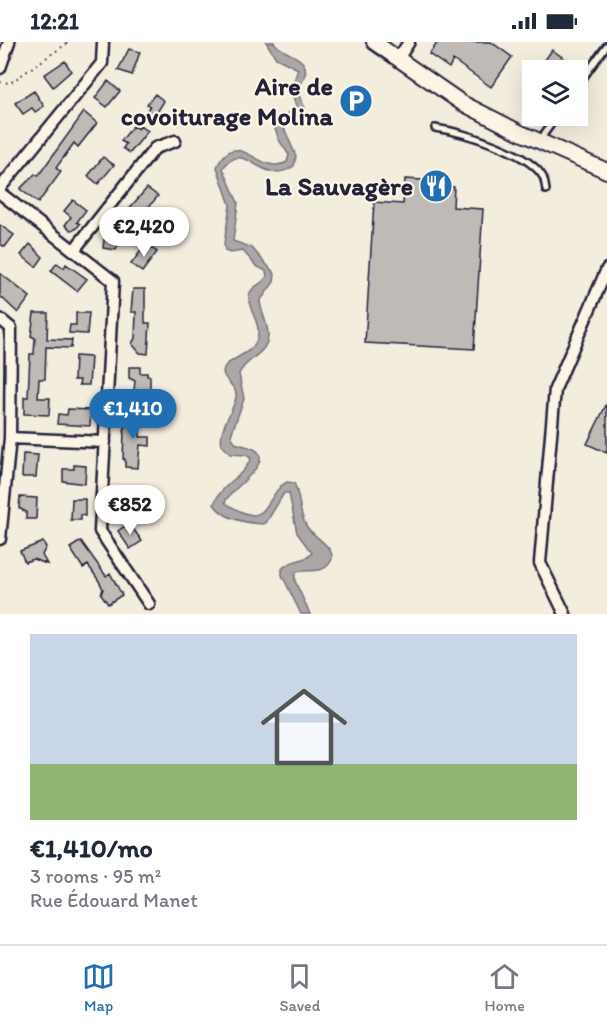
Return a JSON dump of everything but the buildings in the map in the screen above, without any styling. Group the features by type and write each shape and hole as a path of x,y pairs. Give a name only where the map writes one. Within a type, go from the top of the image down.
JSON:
{"street":[{"path":"0,68 9,42"},
{"path":"0,188 102,63 103,42"},
{"path":"374,42 462,103 607,171"},
{"path":"398,59 409,42"},
{"path":"74,250 155,148 175,141"},
{"path":"0,193 113,281 100,531 149,604"},
{"path":"565,614 540,563 555,389 607,269"},
{"path":"0,319 11,328 5,426 10,438 0,539"},
{"path":"10,438 105,442"}],"lane":[{"path":"588,71 607,45"},
{"path":"539,141 550,126"},
{"path":"435,128 494,144 524,160 545,179 546,190"}],"path":[{"path":"0,82 10,83 69,42"}],"shaded area":[{"path":"266,42 274,42 303,63 305,75 298,93 305,108 284,128 296,156 294,166 272,172 239,158 231,160 223,168 238,203 233,241 252,248 275,274 274,282 260,301 268,333 267,340 261,351 242,368 239,374 244,399 231,435 235,443 253,448 258,452 260,458 254,471 225,502 242,512 251,515 258,514 263,511 280,487 287,482 294,483 304,522 326,545 332,556 331,561 322,569 295,573 295,581 310,614 301,614 282,575 282,569 286,566 312,553 297,533 289,493 284,493 266,523 263,524 229,517 214,504 222,491 248,465 251,458 246,455 230,454 222,445 222,432 236,397 234,389 223,372 226,365 249,350 256,342 258,329 250,307 249,296 267,276 266,271 256,266 243,251 230,253 225,251 230,205 217,167 225,155 233,150 241,151 267,163 277,165 287,162 289,155 279,140 275,128 278,122 296,106 291,90 298,69 276,58"}],"place":[{"name":"Aire de covoiturage Molina","path":"356,101"},
{"name":"La Sauvagère","path":"436,186"}]}
